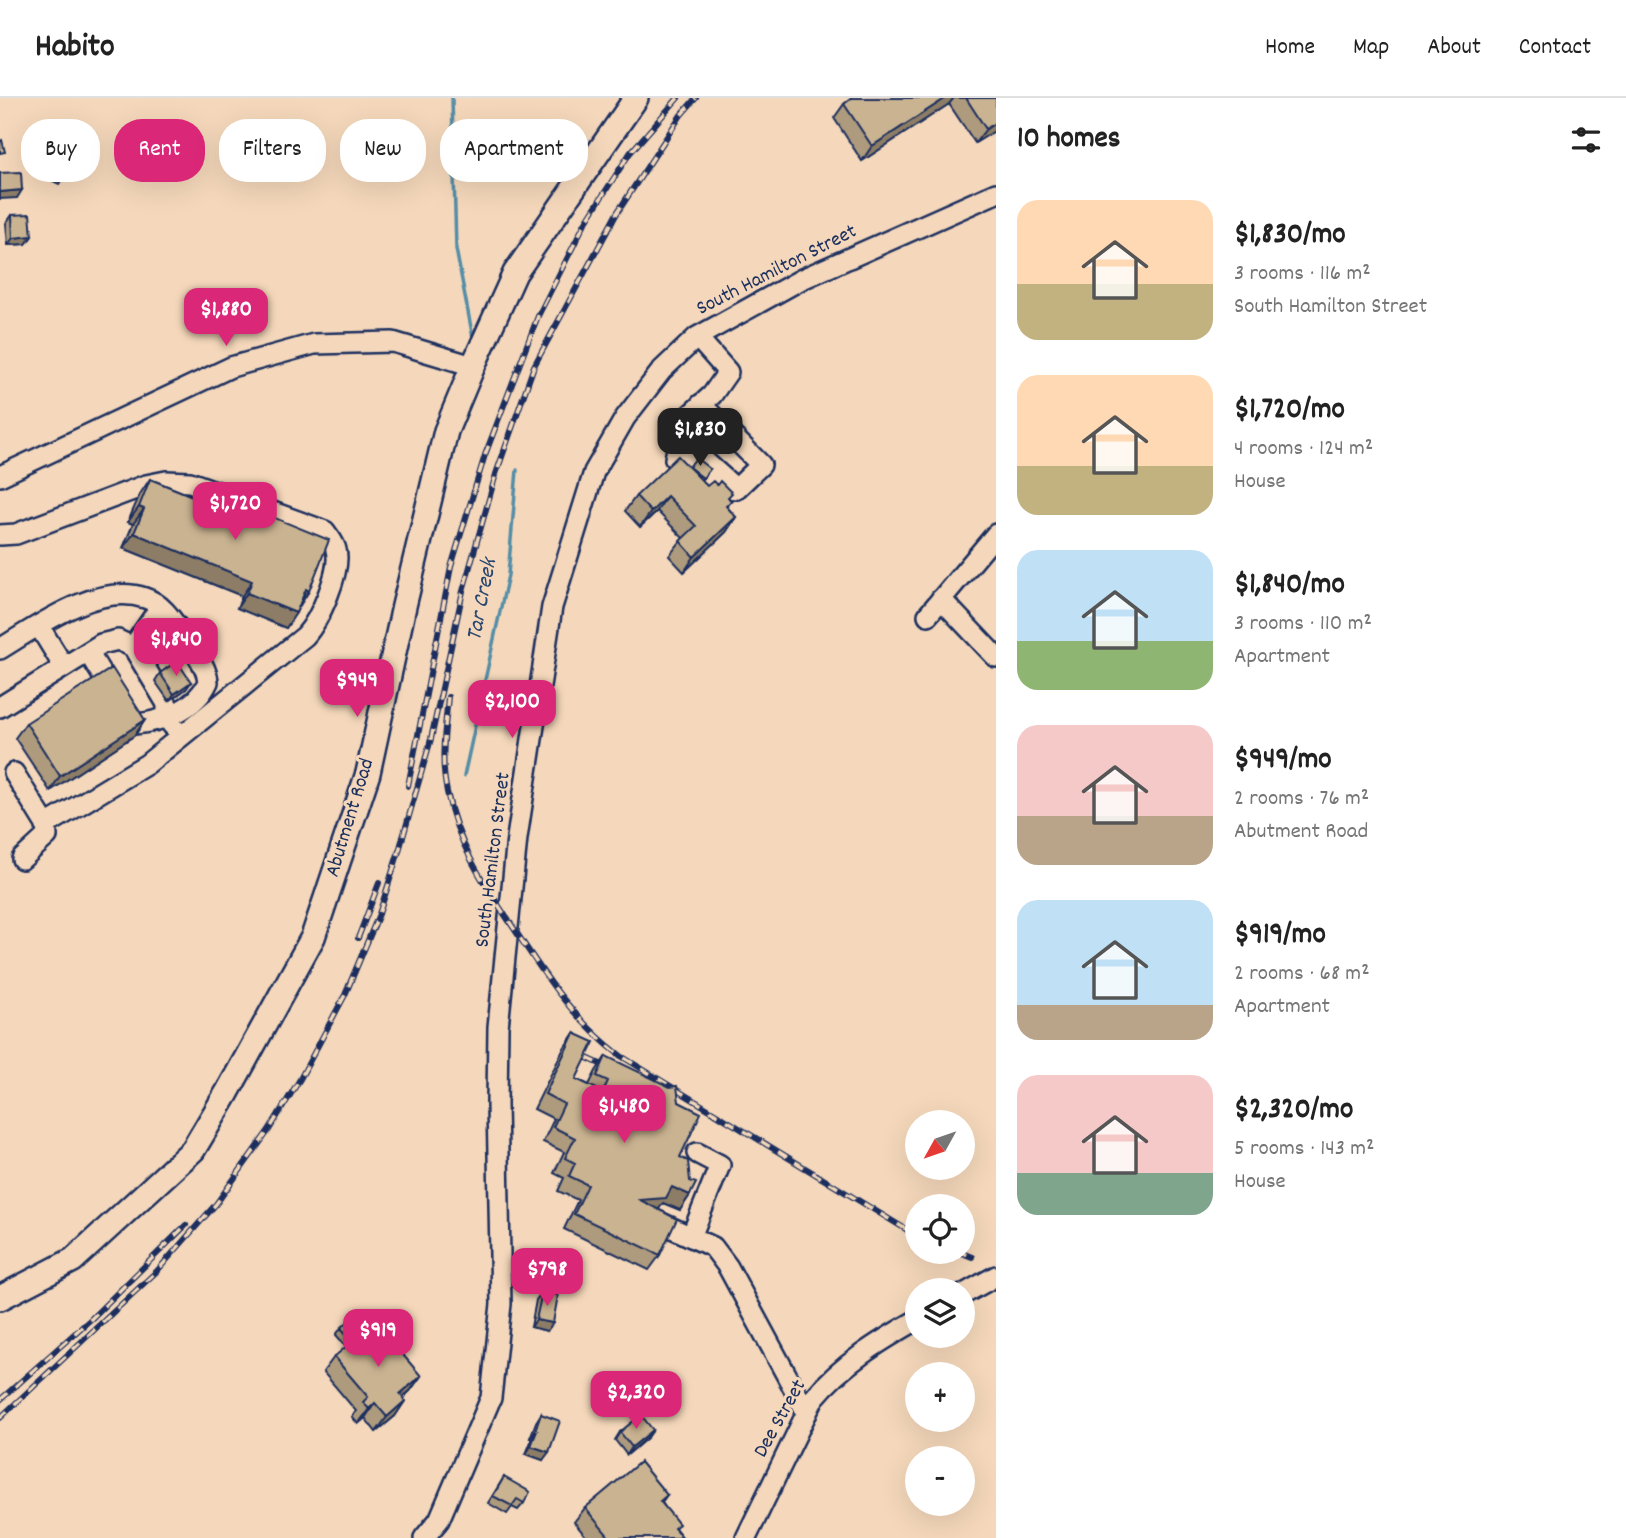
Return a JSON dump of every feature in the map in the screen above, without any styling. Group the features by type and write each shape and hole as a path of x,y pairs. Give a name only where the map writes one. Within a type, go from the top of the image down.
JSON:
{"main road":[{"name":"Abutment Road","path":"0,1298 73,1260 193,1150 313,937 368,773 446,431 515,273 636,98"}],"street":[{"name":"South Hamilton Street","path":"424,1538 439,1520 491,1398 500,1304 496,1104 498,1027 517,838 552,607 594,472 625,418 662,370 697,337 802,279 996,193"},
{"path":"697,337 728,372 712,395 682,422 675,459 708,485 736,489"},
{"path":"0,476 231,367 314,344 393,342 473,366"},
{"path":"701,404 761,465 736,489"},
{"path":"678,437 736,489"},
{"path":"0,536 16,534 146,485 166,481 190,482 325,531 336,549 338,564 315,625 286,653 147,764 46,825"},
{"path":"928,615 996,534"},
{"path":"0,649 79,603 105,597 144,597 170,617 206,670 206,687 167,718 133,723 88,652"},
{"path":"941,599 996,657"},
{"path":"133,648 159,607"},
{"path":"39,626 64,667"},
{"path":"0,707 101,644 118,640 133,648 167,704 167,718 180,737"},
{"path":"14,773 46,825 47,836 22,859"},
{"path":"691,1237 720,1166 697,1153"},
{"path":"657,1221 713,1247 728,1267 807,1413"},
{"path":"975,1288 996,1276"},
{"name":"Dee Street","path":"746,1538 814,1398 830,1379 905,1328"}],"building":[{"path":"852,98 946,98 872,146 844,104"},
{"path":"966,98 996,98 996,122 986,129"},
{"path":"2,140 5,152 0,153 0,141"},
{"path":"21,172 22,190 0,192 0,173"},
{"path":"30,214 32,236 13,238 12,215"},
{"path":"678,456 707,486 713,481 717,485 720,481 732,493 728,497 731,501 726,506 736,517 694,557 680,541 696,526 667,496 651,512 636,496"},
{"path":"696,458 710,469 703,478 689,467"},
{"path":"150,479 207,502 211,492 329,540 309,591 306,589 296,613 247,593 252,581 134,533 144,509 139,507"},
{"path":"177,661 191,682 174,694 160,673"},
{"path":"112,668 145,720 60,776 26,723"},
{"path":"574,1033 594,1042 576,1079 603,1092 608,1081 597,1076 606,1056 670,1087 677,1086 679,1102 701,1113 680,1157 688,1161 690,1181 696,1183 690,1195 672,1187 666,1198 640,1200 677,1219 660,1255 574,1214 588,1185 569,1176 575,1163 565,1158 575,1138 553,1127 564,1104 545,1094"},
{"path":"542,1292 558,1295 553,1323 536,1320"},
{"path":"355,1315 365,1325 350,1338 341,1328"},
{"path":"375,1322 421,1376 400,1394 405,1401 387,1417 375,1403 369,1409 363,1402 368,1397 334,1357"},
{"path":"541,1414 560,1421 549,1452 531,1446"},
{"path":"641,1415 653,1430 632,1447 620,1432"},
{"path":"640,1462 667,1495 660,1501 679,1524 674,1528 683,1538 610,1538 585,1508"},
{"path":"504,1477 530,1492 524,1503 517,1499 512,1506 493,1496"}],"waterway":[{"name":"Tar Creek","path":"452,98 456,249 473,338"},
{"name":"Tar Creek","path":"464,776 508,575 517,470"}],"railway":[{"path":"408,786 451,567 485,455 538,316 585,223 630,153 678,98"},
{"path":"0,1418 157,1271 216,1204 269,1130 345,995 379,914 399,851 431,739 463,591 496,474 534,366 617,213 681,115 696,98"},
{"path":"448,697 444,768 447,792 457,827 471,860 489,891 546,977 573,1010 621,1056 905,1229"},
{"path":"358,938 379,883"},
{"path":"587,1058 618,1072"},
{"path":"0,1400 92,1318 186,1225"}]}
